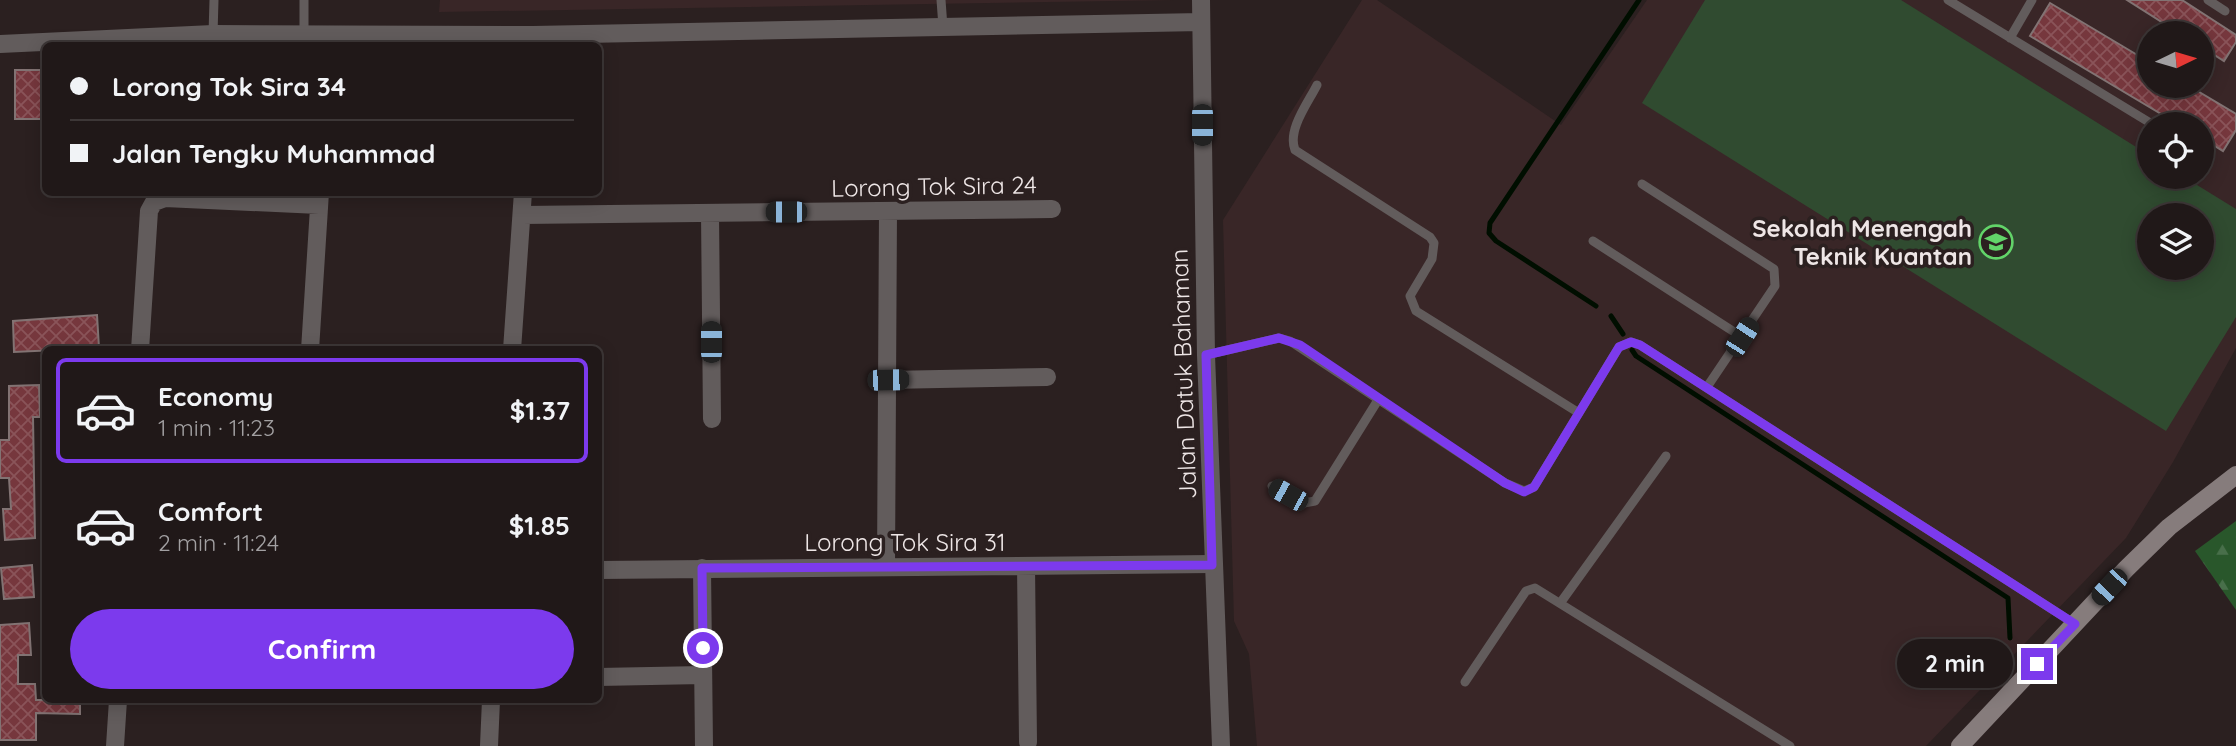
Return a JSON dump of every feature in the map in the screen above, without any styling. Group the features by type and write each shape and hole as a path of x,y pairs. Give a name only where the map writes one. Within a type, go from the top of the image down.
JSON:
{"main road":[{"path":"1961,746 2169,527 2236,475"}],"street":[{"name":"Jalan Datuk Bahaman","path":"1201,0 1206,355 1221,746"},
{"path":"43,42 213,34 304,36 330,41 532,40 1201,22"},
{"path":"0,44 42,42"},
{"path":"512,346 523,196"},
{"path":"140,346 149,211 154,202 165,198 319,199 310,346"},
{"name":"Lorong Tok Sira 24","path":"522,215 1052,209"},
{"path":"886,566 888,211"},
{"path":"710,213 712,419"},
{"path":"888,380 1047,377"},
{"name":"Lorong Tok Sira 31","path":"602,570 1212,565"},
{"path":"1026,566 1028,743"},
{"path":"702,568 704,746"},
{"path":"602,677 703,675"},
{"path":"115,746 118,703"},
{"path":"489,746 491,703"}],"lane":[{"path":"213,34 214,0"},
{"path":"304,0 304,36"},
{"path":"941,0 943,27"},
{"path":"1948,0 2137,115"},
{"path":"2010,38 2032,0"},
{"path":"2208,0 2225,12"},
{"path":"1317,85 1294,131 1292,142 1295,150 1430,237 1434,243 1432,259 1410,296 1416,311 1579,413"},
{"path":"1643,184 1774,270 1775,286 1707,387"},
{"path":"1594,241 1742,337"},
{"path":"1206,355 1279,338 1290,341 1505,483 1524,492 1534,487 1619,347 1631,342 1707,387 2075,624"},
{"path":"1272,486 1304,503 1315,501 1378,400"},
{"path":"1561,602 1666,456"},
{"path":"1465,682 1527,591 1535,588 1790,746"}],"shaded area":[{"path":"440,0 1175,0 439,12"},
{"path":"1362,0 1377,0 1561,125 1647,0 2236,0 2236,348 2173,462 2126,538 1926,746 1257,746 1249,654 1234,621 1223,220"}],"green space":[{"name":"Sekolah Menengah Teknik Kuantan","path":"1705,0 1901,0 2137,148 2137,189 2204,189 2236,209 2236,317 2166,431 1642,103"},
{"path":"2236,521 2236,610 2195,551"}],"building":[{"path":"2127,0 2182,0 2236,35 2236,42 2224,61 2214,55 2214,21 2160,21"},
{"path":"2050,3 2137,55 2137,98 2209,98 2236,114 2236,130 2223,151 2214,145 2214,112 2158,112 2030,36"},
{"path":"15,70 42,70 42,119 15,119"},
{"path":"97,315 99,346 42,346 42,351 14,352 13,321"},
{"path":"39,385 40,417 33,417 35,538 5,540 3,509 11,509 9,478 0,478 0,440 9,440 9,386"},
{"path":"32,565 34,597 4,599 1,568"},
{"path":"29,623 31,655 18,655 18,684 35,684 36,700 42,700 42,703 80,703 80,714 36,713 36,740 0,740 0,625"}],"waterway":[{"path":"1596,306 1496,241 1489,233 1490,223 1639,0"},
{"path":"1611,316 1623,334"},
{"path":"1632,350 1636,356 2008,598 2010,638"}],"place":[{"name":"Sekolah Menengah Teknik Kuantan","path":"1996,242"}],"route":[{"path":"703,648 702,568 1212,565 1206,355 1279,338 1300,345 1378,400 1505,483 1524,492 1534,487 1619,347 1631,342 1640,345 2075,624 2037,664"}]}
